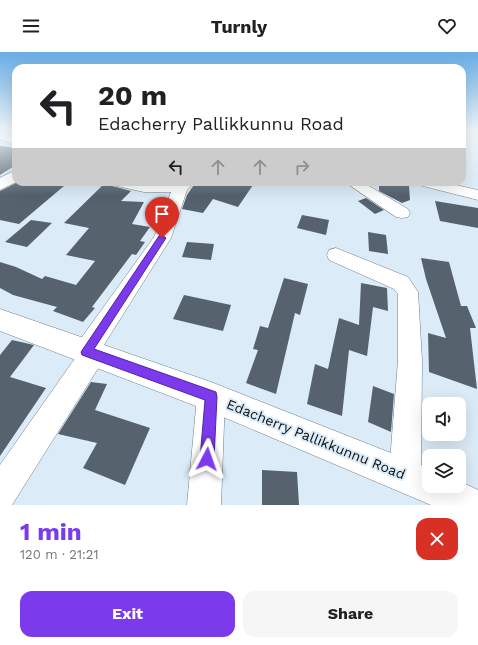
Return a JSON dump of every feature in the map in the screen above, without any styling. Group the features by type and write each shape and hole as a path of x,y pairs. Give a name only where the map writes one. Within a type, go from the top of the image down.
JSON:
{"main road":[{"path":"0,185 12,178"},
{"name":"Edacherry Pallikkunnu Road","path":"0,320 211,397 421,482 470,505"}],"street":[{"path":"135,186 144,188 171,186"},
{"path":"0,493 162,238 184,186"},
{"path":"358,186 402,213"},
{"path":"441,186 478,195"},
{"path":"336,255 401,283 408,292 410,360 421,482"},
{"path":"204,505 211,397"}],"building":[{"path":"0,152 12,152 12,168 0,175"},
{"path":"12,185 64,186 19,224 0,220 0,191"},
{"path":"102,186 112,186 131,191 121,201 144,202 132,224 150,227 140,241 145,242 136,255 132,254 92,307 95,308 83,322 53,311 57,307 13,295 0,288 0,262 16,267 42,279 45,276 76,285 95,261 66,255 89,228 64,223"},
{"path":"193,186 252,186 238,207 213,199 203,213 182,209 187,195"},
{"path":"379,186 409,186 410,200 402,203 379,191"},
{"path":"366,198 384,210 375,214 358,201"},
{"path":"435,201 478,208 478,228 440,221"},
{"path":"302,215 329,220 326,235 297,228"},
{"path":"31,220 52,223 27,247 5,242"},
{"path":"368,232 386,235 388,254 369,251"},
{"path":"187,242 214,244 211,260 182,257"},
{"path":"421,258 449,262 461,306 467,306 476,328 470,328 477,389 429,372 428,333 446,338 426,279"},
{"path":"284,278 308,284 300,315 295,313 276,394 246,383 258,350 253,349 260,326 268,328"},
{"path":"361,283 387,288 388,311 373,307 367,356 349,350 342,416 307,404 315,364 328,369 339,318 359,325"},
{"path":"184,295 231,305 223,331 173,319"},
{"path":"12,340 34,345 10,377 46,388 0,456 0,355"},
{"path":"91,382 107,384 95,410 150,428 125,485 83,468 97,443 58,434"},
{"path":"373,386 394,394 391,432 368,422"},
{"path":"262,470 297,472 299,505 262,505"}],"route":[{"path":"162,238 149,260 86,352 211,397 207,459"}]}
